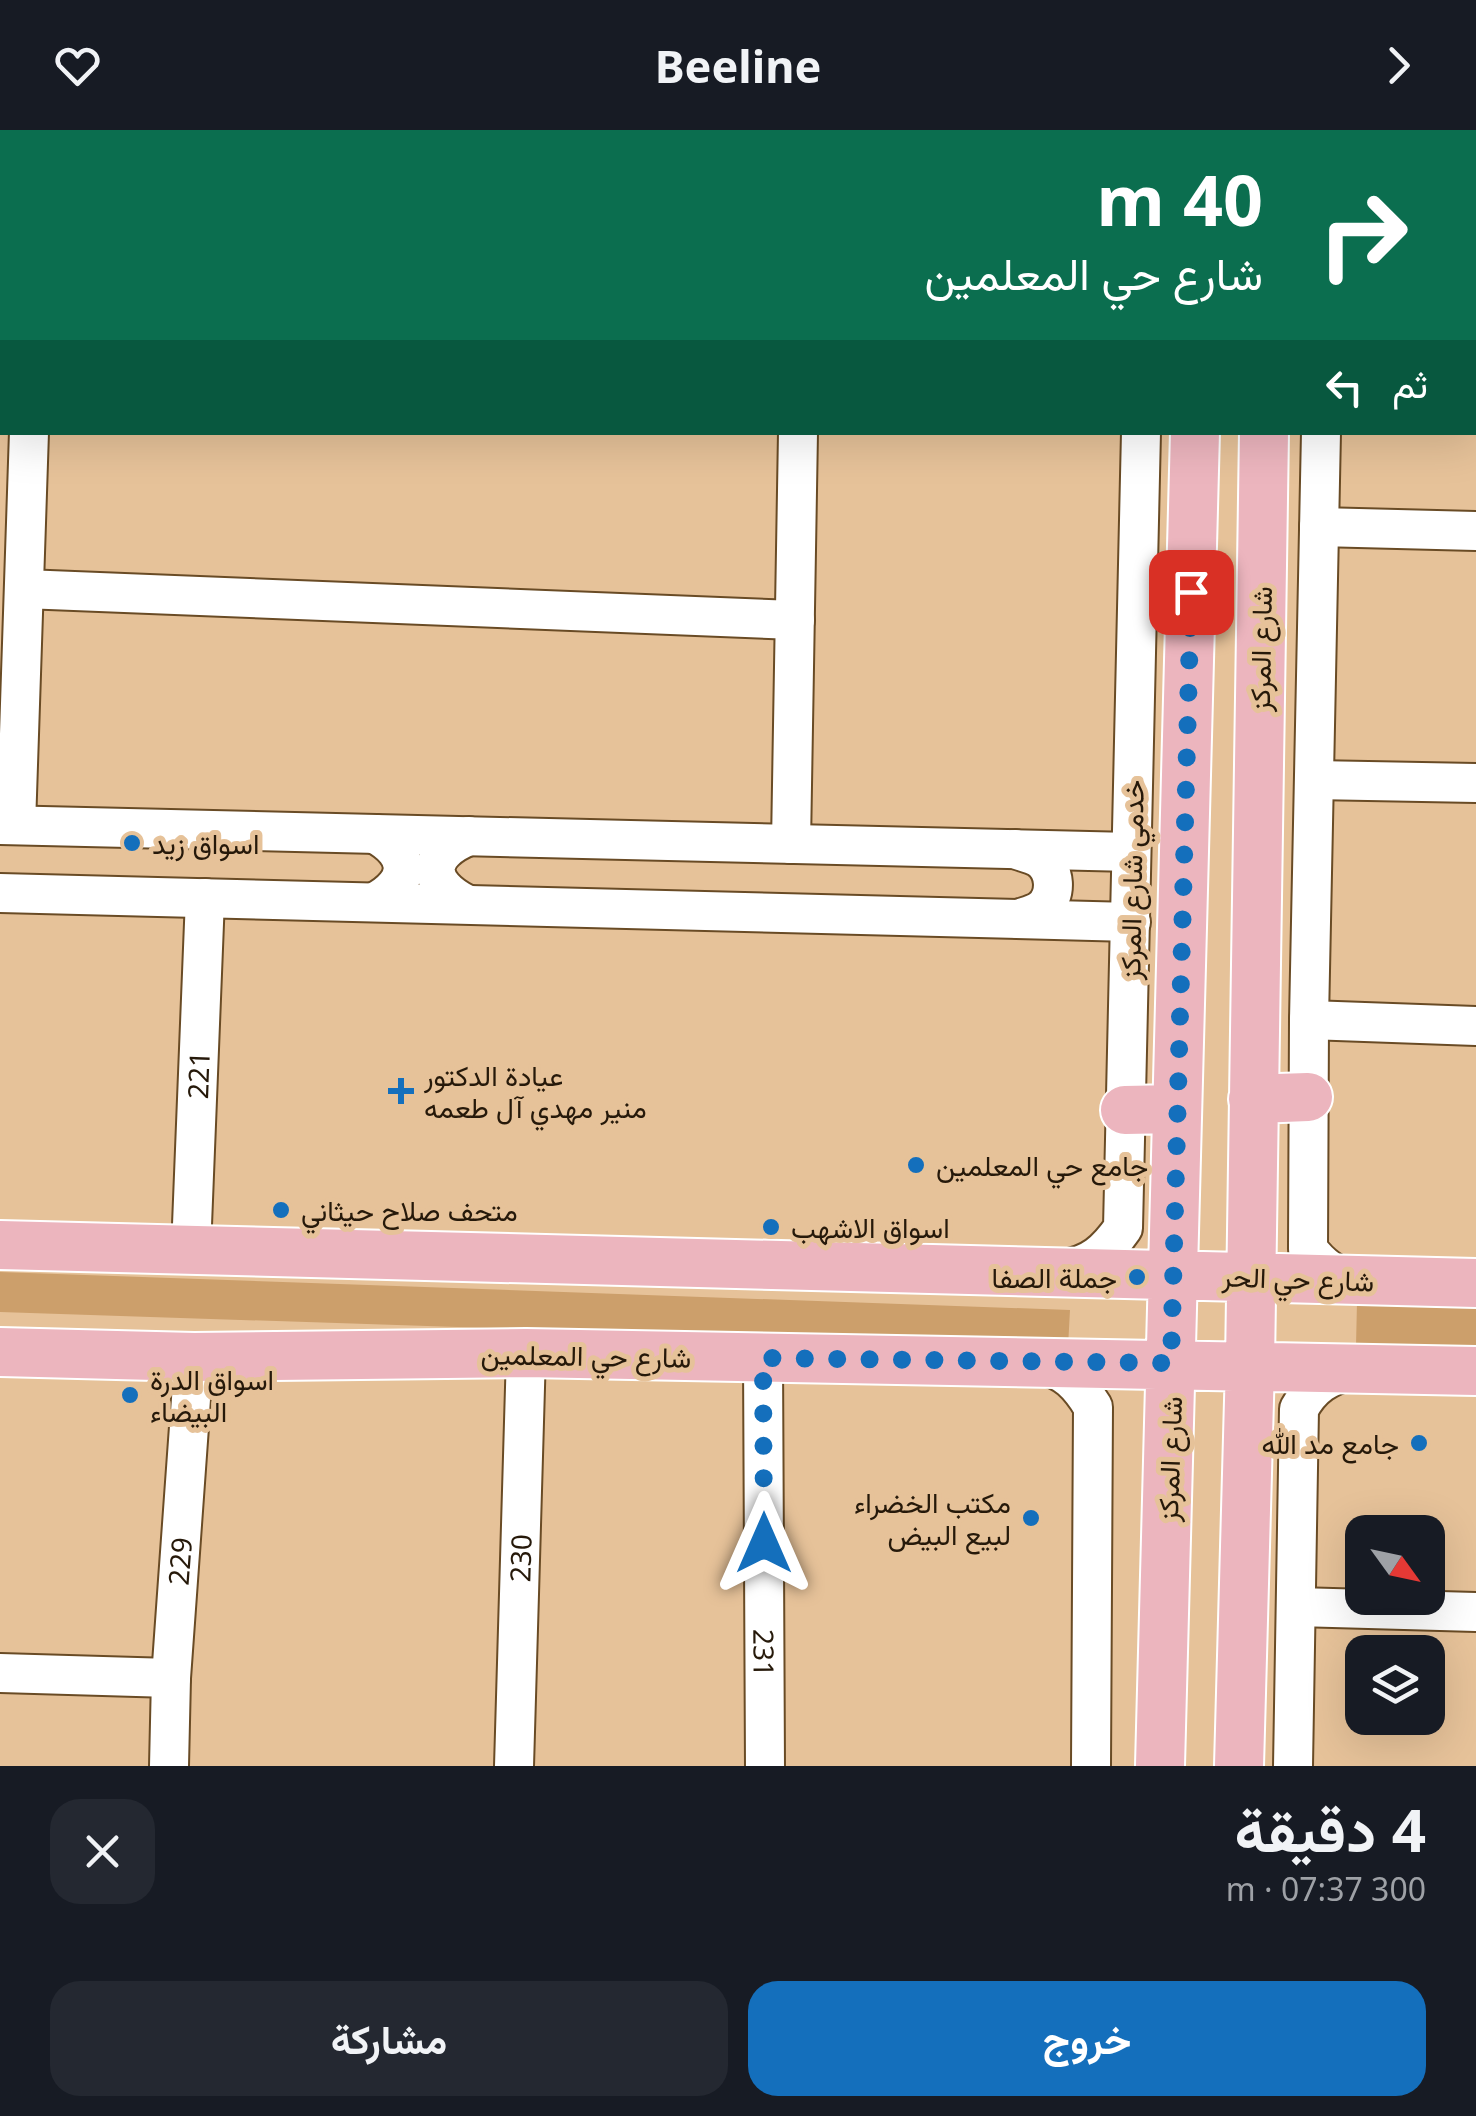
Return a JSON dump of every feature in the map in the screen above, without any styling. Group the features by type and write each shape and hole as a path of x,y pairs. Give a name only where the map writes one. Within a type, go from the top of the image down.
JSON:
{"main road":[{"name":"شارع المركز","path":"1160,1766 1195,435"},
{"name":"شارع المركز","path":"1239,1766 1250,1364 1264,435"},
{"path":"1254,1099 1308,1097"},
{"path":"1125,1110 1176,1108"},
{"path":"0,1245 1040,1271"},
{"name":"شارع حي الحر","path":"1040,1271 1476,1283"},
{"name":"شارع حي المعلمين","path":"0,1352 194,1357 526,1353 1171,1363"},
{"path":"1171,1363 1476,1371"}],"street":[{"path":"28,435 24,589 8,825 1131,852"},
{"path":"791,844 798,435"},
{"name":"خدمي شارع المركز","path":"1040,1271 1082,1267 1109,1248 1122,1228 1141,435"},
{"path":"1321,435 1308,1250 1319,1264 1342,1278 1357,1280"},
{"path":"1319,527 1476,532"},
{"path":"24,589 795,620"},
{"path":"1314,780 1476,784"},
{"path":"375,834 400,852 404,867 391,894 375,902"},
{"path":"466,904 445,894 436,880 435,864 442,851 469,836"},
{"path":"1015,849 1039,858 1050,869 1054,884 1050,898 1040,910 1018,919"},
{"path":"0,893 1131,922"},
{"name":"221","path":"191,1250 205,898"},
{"path":"1309,1020 1476,1026"},
{"name":"230","path":"514,1766 526,1353"},
{"name":"229","path":"169,1766 171,1678 194,1357"},
{"name":"231","path":"763,1358 765,1766"},
{"path":"1027,1361 1058,1368 1079,1384 1093,1407 1092,1766"},
{"path":"1293,1766 1299,1409 1308,1392 1327,1377 1356,1368"},
{"path":"1297,1607 1476,1612"},
{"path":"0,1673 171,1678"}],"shaded area":[{"path":"0,1272 1070,1310 1068,1347 0,1312"},
{"path":"1357,1302 1476,1306 1476,1349 1356,1346"}],"place":[{"name":"اسواق زيد","path":"132,843"},
{"name":"عيادة الدكتور منير مهدي آل طعمه","path":"401,1091"},
{"name":"جامع حي المعلمين","path":"916,1165"},
{"name":"متحف صلاح حيثاني","path":"281,1210"},
{"name":"اسواق الاشهب","path":"771,1227"},
{"name":"جملة الصفا","path":"1137,1277"},
{"name":"اسواق الدرة البيضاء","path":"130,1395"},
{"name":"جامع مد الله","path":"1419,1443"},
{"name":"مكتب الخضراء لبيع البيض","path":"1031,1518"}],"route":[{"path":"764,1543 763,1358 1171,1363 1191,592"}]}
